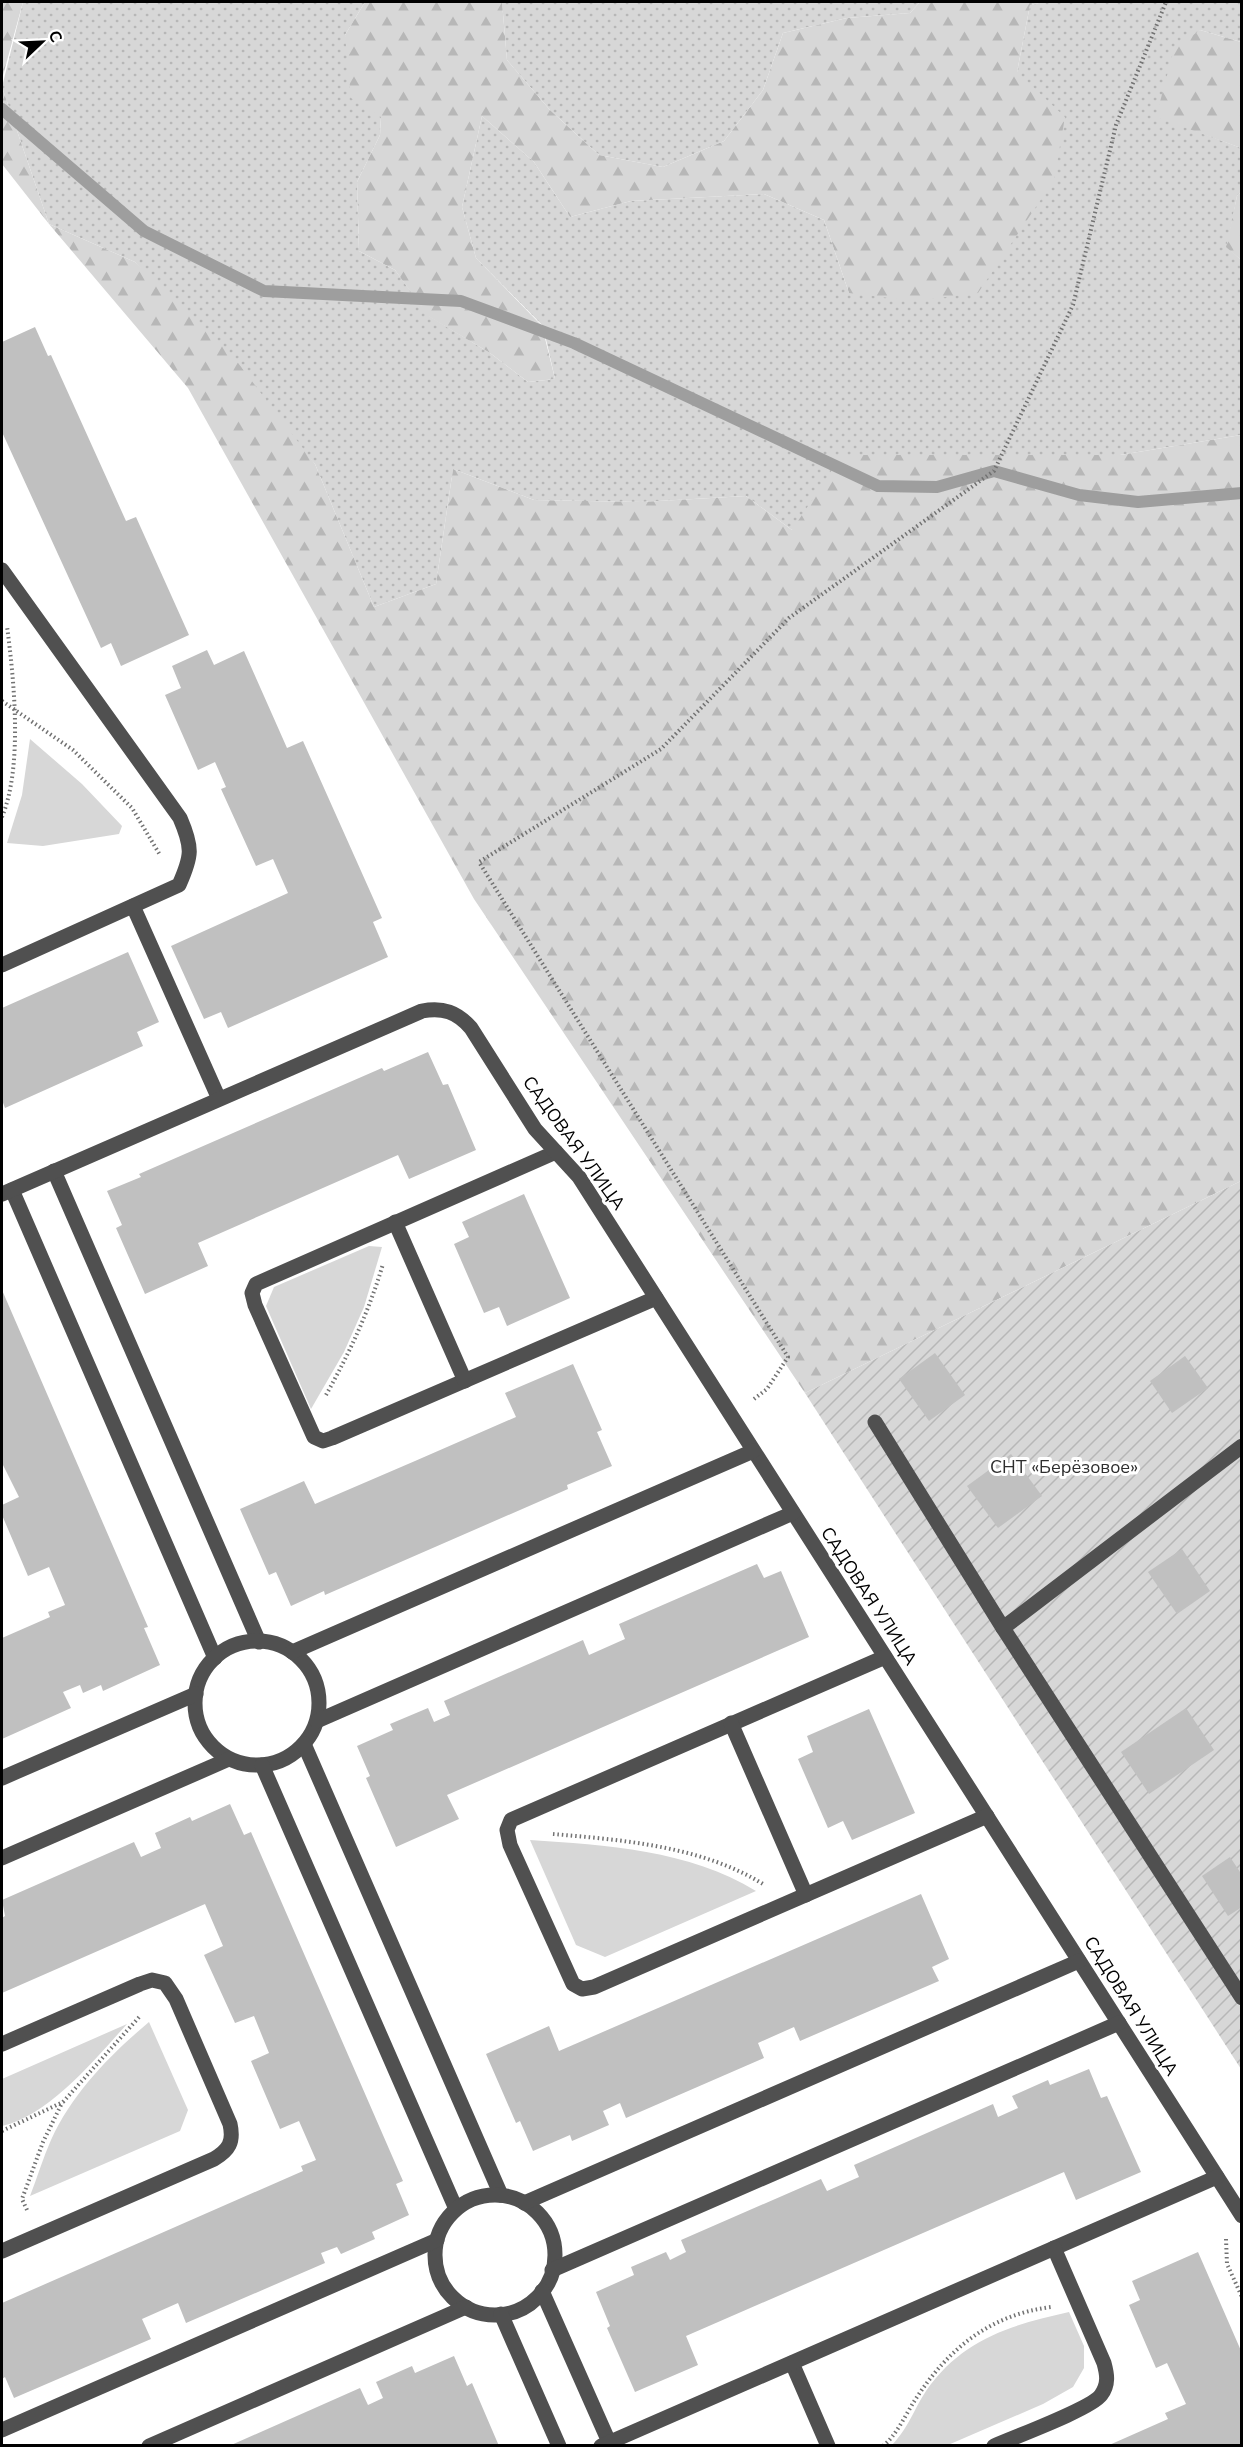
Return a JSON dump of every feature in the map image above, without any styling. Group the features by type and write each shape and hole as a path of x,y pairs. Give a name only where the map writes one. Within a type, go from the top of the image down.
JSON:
{"street":[{"path":"2,570 180,818 189,839 190,859 179,885 2,965"},
{"path":"133,906 219,1099 7,1192 216,1658"},
{"name":"САДОВАЯ УЛИЦА","path":"219,1099 422,1011 435,1008 461,1017 471,1028 536,1129 579,1178 1242,2216"},
{"path":"556,1152 256,1284 252,1293 255,1305 314,1437 323,1441 332,1438 656,1298"},
{"path":"54,1171 260,1641"},
{"path":"395,1222 465,1381"},
{"path":"875,1422 1003,1628 1242,1998"},
{"path":"1003,1628 1242,1446"},
{"path":"292,1652 753,1451"},
{"path":"317,1721 793,1514"},
{"path":"260,1641 285,1647 292,1652 302,1660 314,1678 320,1700 317,1721 304,1744 292,1755 272,1764 250,1766 229,1759 212,1746 199,1728 195,1707 197,1686 207,1666 223,1651 242,1642 260,1641"},
{"path":"885,1657 511,1820 507,1830 510,1845 573,1984 582,1989 594,1987 987,1816"},
{"path":"2,1778 196,1694"},
{"path":"731,1724 798,1898"},
{"path":"304,1744 501,2195"},
{"path":"2,1858 229,1759"},
{"path":"262,1765 456,2210"},
{"path":"524,2202 1079,1961"},
{"path":"2,2044 140,1984 152,1980 165,1983 176,1999 230,2124 233,2138 226,2151 2,2251"},
{"path":"552,2270 1119,2023"},
{"path":"542,2291 605,2444 1054,2248 1221,2184"},
{"path":"501,2195 524,2202 538,2213 550,2231 555,2251 552,2270 542,2291 528,2305 501,2314 488,2315 466,2307 451,2296 440,2279 434,2258 437,2240 446,2219 456,2210 480,2196 501,2195"},
{"path":"2,2430 437,2240"},
{"path":"994,2445 1101,2396 1108,2379 1104,2363 1054,2248"},
{"path":"149,2445 466,2307"},
{"path":"501,2314 559,2445"},
{"path":"792,2362 828,2445"}],"path":[{"path":"730,1415 767,1389 788,1357 480,862 661,749 789,618 994,471 1073,305 1116,125 1166,2"},
{"path":"2,817 14,751 15,683 7,623"},
{"path":"2,701 73,750 132,808 179,885"},
{"path":"308,1426 349,1354 369,1310 395,1222"},
{"path":"507,1830 606,1838 692,1853 798,1898"},
{"path":"38,2235 22,2199 43,2142 63,2102 167,1987"},
{"path":"2,2131 63,2102"},
{"path":"1221,2184 1227,2264 1242,2296"},
{"path":"883,2445 928,2381 959,2345 1005,2318 1038,2309 1079,2304"}],"green space":[{"path":"2,2 23,2 2,79"},
{"path":"23,2 365,2 345,35 381,116 380,135 357,182 359,251 395,270 429,316 490,353 528,382 555,379 543,326 476,258 462,207 482,116 534,162 570,217 631,201 764,194 824,220 849,293 1017,72 1030,5 1043,2 1241,2 1241,42 1200,30 1157,116 1241,148 1241,192 1237,196 1227,247 1241,260 1241,435 1120,455 1010,456 792,530 746,496 641,502 534,500 453,469 436,584 374,607 315,464 135,262 49,224 2,87"},
{"path":"365,2 502,2 507,60 550,110 599,155 663,167 724,141 763,90 783,33 847,18 910,13 920,2 1043,2 1030,5 1017,72 1065,117 1054,180 978,293 914,301 849,293 824,220 764,194 631,201 570,217 534,162 482,116 462,207 476,258 542,326 555,379 528,382 490,353 428,316 395,270 359,251 357,182 380,135 381,117 351,98 345,35"},
{"path":"502,2 920,2 910,13 847,18 783,33 763,90 724,141 663,167 599,155 550,110 507,60"},
{"path":"1200,30 1241,42 1241,148 1156,117 1174,49"},
{"path":"2,87 49,224 2,164"},
{"path":"1241,192 1241,260 1226,247 1237,196"},
{"path":"49,224 135,262 232,355 315,464 374,607 436,584 453,469 534,500 641,502 746,496 792,530 842,455 1120,455 1241,435 1241,1181 805,1393 474,899 188,388"},
{"path":"30,739 82,784 122,826 119,834 43,846 7,843 22,795"},
{"name":"СНТ «Берёзовое»","path":"1241,1181 1241,2069 805,1393"},
{"path":"369,1246 382,1247 364,1307 344,1352 311,1409 266,1306 274,1287"},
{"path":"530,1840 588,1844 675,1858 730,1877 756,1891 605,1957 576,1945"},
{"path":"149,2022 188,2110 180,2131 30,2196 51,2140 70,2106 107,2061"},
{"path":"127,2024 86,2069 54,2098 20,2120 2,2126 2,2079"},
{"path":"1069,2312 1084,2346 1084,2368 1073,2387 1043,2404 948,2445 892,2445 907,2425 926,2391 955,2359 989,2337 1008,2329"}],"building":[{"path":"35,327 48,356 51,355 126,521 136,517 189,635 121,666 111,643 101,648 2,432 2,342"},
{"path":"207,650 214,665 244,651 287,748 303,741 382,918 373,922 388,957 228,1028 221,1012 204,1019 171,946 288,893 273,859 256,866 221,789 226,787 215,762 198,770 165,695 181,688 172,666"},
{"path":"128,952 159,1022 137,1032 143,1046 5,1108 2,1100 2,1008"},
{"path":"428,1052 443,1085 448,1084 476,1150 409,1179 398,1155 198,1243 208,1266 145,1294 116,1228 122,1225 107,1191 141,1177 139,1174 382,1068 384,1071"},
{"path":"524,1194 570,1298 507,1326 499,1307 484,1313 454,1244 469,1237 462,1222"},
{"path":"2,1290 148,1627 144,1628 160,1665 103,1691 101,1685 83,1693 80,1685 63,1692 71,1708 2,1739 2,1638 50,1617 48,1612 65,1605 49,1567 28,1576 2,1515 2,1505 19,1497 2,1463"},
{"path":"935,1353 965,1395 929,1421 899,1379"},
{"path":"1185,1356 1208,1388 1172,1413 1150,1381"},
{"path":"573,1364 602,1430 597,1432 612,1466 567,1485 568,1489 325,1595 324,1591 291,1606 276,1572 269,1575 240,1509 304,1481 315,1504 415,1461 516,1417 505,1393"},
{"path":"1011,1454 1042,1496 998,1528 967,1486"},
{"path":"1182,1549 1210,1591 1177,1614 1148,1572"},
{"path":"757,1564 764,1578 781,1571 809,1637 447,1795 459,1819 396,1847 366,1778 370,1776 357,1746 393,1730 390,1724 428,1708 434,1722 450,1715 444,1701 583,1640 589,1655 625,1639 619,1624"},
{"path":"1186,1708 1214,1750 1149,1794 1121,1752"},
{"path":"869,1709 915,1813 852,1840 843,1821 828,1828 798,1759 813,1752 807,1736"},
{"path":"230,1804 244,1835 251,1832 403,2181 396,2184 409,2215 372,2232 375,2239 341,2254 337,2247 321,2253 325,2263 186,2323 178,2303 142,2319 151,2339 14,2398 5,2377 2,2379 2,2303 303,2171 301,2166 316,2160 299,2121 280,2129 251,2061 269,2053 254,2016 235,2023 204,1955 223,1946 205,1904 2,1993 2,1918 5,1916 2,1900 134,1842 141,1857 161,1848 155,1833 190,1817 192,1821"},
{"path":"1230,1857 1242,1875 1242,1907 1228,1916 1202,1876"},
{"path":"921,1894 949,1959 932,1967 939,1981 800,2041 794,2027 758,2043 764,2058 626,2118 620,2103 603,2111 609,2125 572,2141 570,2135 533,2151 520,2121 516,2123 486,2054 549,2026 559,2051"},
{"path":"1089,2069 1101,2098 1107,2096 1141,2172 1076,2200 1064,2172 686,2336 698,2365 635,2392 607,2328 610,2326 596,2292 634,2275 631,2267 666,2252 670,2260 686,2252 681,2240 821,2179 827,2191 859,2177 854,2165 993,2104 998,2117 1018,2108 1012,2096 1048,2080 1050,2085"},
{"path":"1198,2252 1242,2353 1242,2446 1107,2446 1168,2419 1165,2413 1186,2404 1167,2363 1156,2368 1129,2305 1140,2300 1132,2281"},
{"path":"454,2356 467,2386 472,2383 499,2446 229,2446 360,2388 368,2405 383,2398 376,2382 412,2366 415,2373"}],"waterway":[{"path":"2,109 144,231 264,291 461,301 574,343 878,486 937,487 994,471 1079,495 1138,502 1242,493"}]}
